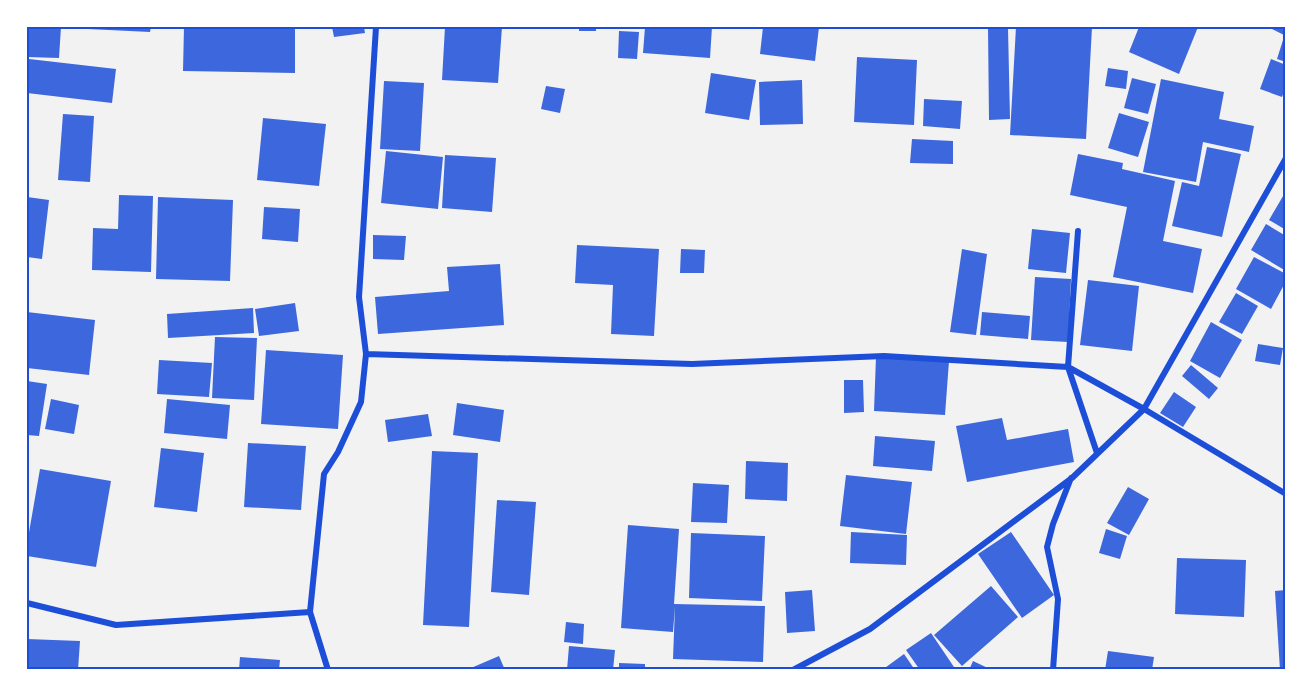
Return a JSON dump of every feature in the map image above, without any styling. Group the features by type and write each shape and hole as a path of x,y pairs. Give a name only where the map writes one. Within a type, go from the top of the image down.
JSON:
{"street":[{"path":"328,670 310,612 324,474 338,452 361,402 366,354 359,297 376,27"},
{"path":"793,670 870,629 1072,478 1144,409 1286,158"},
{"path":"1078,231 1068,367 1097,453"},
{"path":"366,354 692,364 884,356 1068,367 1144,409 1286,494"},
{"path":"1053,670 1058,599 1047,547 1053,524 1072,478"},
{"path":"27,603 116,625 310,612"}],"building":[{"path":"27,27 61,27 59,58 27,57"},
{"path":"88,27 151,27 150,32 88,29"},
{"path":"184,27 295,27 295,73 183,71"},
{"path":"332,27 364,27 365,33 334,37"},
{"path":"445,27 502,27 498,83 442,80"},
{"path":"579,27 596,27 596,31 579,31"},
{"path":"645,27 712,27 710,58 643,53"},
{"path":"763,27 819,27 815,61 760,54"},
{"path":"1016,27 1092,27 1086,139 1010,135"},
{"path":"1139,27 1198,27 1179,74 1129,52"},
{"path":"1286,27 1286,36 1272,29"},
{"path":"988,28 1008,28 1010,119 989,120"},
{"path":"619,31 639,32 637,59 618,58"},
{"path":"1283,40 1286,41 1286,62 1277,59"},
{"path":"857,57 917,60 914,125 854,122"},
{"path":"29,59 116,69 112,103 27,93"},
{"path":"1271,59 1286,65 1286,87 1282,97 1260,89"},
{"path":"1108,68 1128,71 1126,89 1105,86"},
{"path":"711,73 756,80 749,120 705,113"},
{"path":"1132,78 1156,84 1148,114 1124,108"},
{"path":"1161,79 1224,92 1219,119 1254,126 1249,152 1203,142 1196,182 1143,172"},
{"path":"802,80 803,124 760,125 759,82"},
{"path":"384,81 424,83 420,151 380,149"},
{"path":"546,86 565,89 560,113 541,109"},
{"path":"924,99 962,101 960,129 923,126"},
{"path":"1119,113 1149,122 1138,157 1108,148"},
{"path":"63,114 94,116 90,182 58,180"},
{"path":"263,118 326,124 319,186 257,180"},
{"path":"912,139 953,141 953,164 910,163"},
{"path":"1207,147 1241,154 1222,237 1172,226 1182,182 1199,186"},
{"path":"386,151 443,157 438,209 381,203"},
{"path":"1078,154 1123,163 1122,169 1175,181 1163,241 1202,249 1193,293 1113,277 1127,207 1070,195"},
{"path":"445,155 496,158 492,212 442,208"},
{"path":"1286,191 1286,230 1269,220"},
{"path":"119,195 153,196 151,272 92,270 93,228 118,229"},
{"path":"27,197 49,200 42,259 27,257"},
{"path":"158,197 233,200 230,281 156,279"},
{"path":"264,207 300,209 298,242 262,239"},
{"path":"1266,224 1286,236 1286,271 1251,250"},
{"path":"1032,229 1070,233 1066,273 1028,269"},
{"path":"373,235 406,236 404,260 373,259"},
{"path":"577,245 659,249 654,336 611,334 613,285 575,283"},
{"path":"681,249 705,250 704,273 680,273"},
{"path":"962,249 987,254 976,335 950,332"},
{"path":"1254,257 1286,274 1286,281 1271,309 1236,289"},
{"path":"500,264 504,325 378,334 375,297 449,291 447,267"},
{"path":"1035,277 1071,279 1068,342 1031,340"},
{"path":"1088,280 1139,286 1132,351 1080,345"},
{"path":"1236,293 1258,306 1242,334 1219,322"},
{"path":"295,303 299,331 259,336 255,309"},
{"path":"253,308 254,333 168,338 167,314"},
{"path":"27,312 95,320 89,375 27,368"},
{"path":"982,312 1030,316 1028,339 980,335"},
{"path":"1211,322 1242,340 1220,378 1190,361"},
{"path":"215,337 257,338 254,400 212,398"},
{"path":"1258,344 1283,348 1280,365 1255,361"},
{"path":"266,350 343,355 338,429 261,424"},
{"path":"876,357 949,361 945,415 874,411"},
{"path":"159,360 212,363 209,397 157,394"},
{"path":"1191,365 1218,388 1209,399 1182,376"},
{"path":"844,380 863,380 864,412 844,413"},
{"path":"27,381 47,384 39,436 27,435"},
{"path":"1174,392 1196,407 1183,427 1160,413"},
{"path":"51,399 79,405 74,434 45,429"},
{"path":"167,399 230,405 227,439 164,433"},
{"path":"457,403 504,410 500,442 453,435"},
{"path":"428,414 432,436 388,442 385,420"},
{"path":"1002,418 1007,440 1068,429 1074,462 967,482 956,426"},
{"path":"875,436 935,441 932,471 873,466"},
{"path":"248,443 306,446 301,510 244,507"},
{"path":"161,448 204,453 197,512 154,507"},
{"path":"432,451 478,453 469,627 423,625"},
{"path":"746,461 788,463 787,501 745,499"},
{"path":"40,469 111,481 96,567 27,556"},
{"path":"846,475 912,482 906,534 840,526"},
{"path":"693,483 729,485 727,523 691,522"},
{"path":"1128,487 1149,499 1129,535 1107,523"},
{"path":"497,500 536,502 529,595 491,592"},
{"path":"628,525 679,529 674,604 765,606 763,662 673,659 675,606 673,632 621,628"},
{"path":"1106,529 1127,536 1120,559 1099,553"},
{"path":"851,532 907,535 906,565 850,563"},
{"path":"1011,532 1054,595 1022,618 978,554"},
{"path":"691,533 765,536 762,601 689,598"},
{"path":"1177,558 1246,560 1244,617 1175,614"},
{"path":"991,586 1018,617 962,666 934,635"},
{"path":"812,590 815,631 787,633 785,592"},
{"path":"1286,590 1286,670 1280,670 1275,591"},
{"path":"566,622 584,624 583,644 564,642"},
{"path":"931,633 956,670 920,670 906,650"},
{"path":"27,639 80,641 78,670 27,670"},
{"path":"569,646 615,650 613,670 567,670"},
{"path":"1108,651 1154,657 1152,670 1105,670"},
{"path":"904,654 915,670 882,670"},
{"path":"499,656 505,670 472,670 471,668"},
{"path":"240,657 280,660 279,670 239,670"},
{"path":"973,661 992,670 969,670"},
{"path":"619,663 645,664 645,670 619,670"}]}
